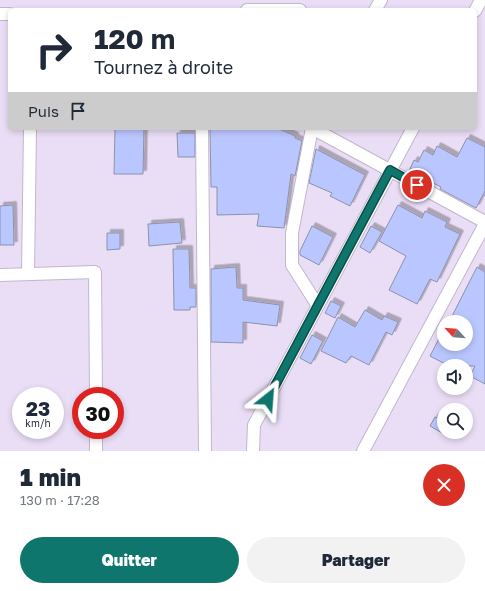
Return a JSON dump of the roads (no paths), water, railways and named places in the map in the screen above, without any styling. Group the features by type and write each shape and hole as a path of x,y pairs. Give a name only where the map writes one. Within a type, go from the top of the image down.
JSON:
{"street":[{"path":"28,274 30,130"},
{"path":"202,130 205,451"},
{"path":"312,130 292,233 292,265 318,306"},
{"path":"316,130 485,223 363,451"},
{"path":"253,451 254,425 411,130"},
{"path":"0,275 95,272 96,387"},
{"path":"96,439 96,451"}]}
